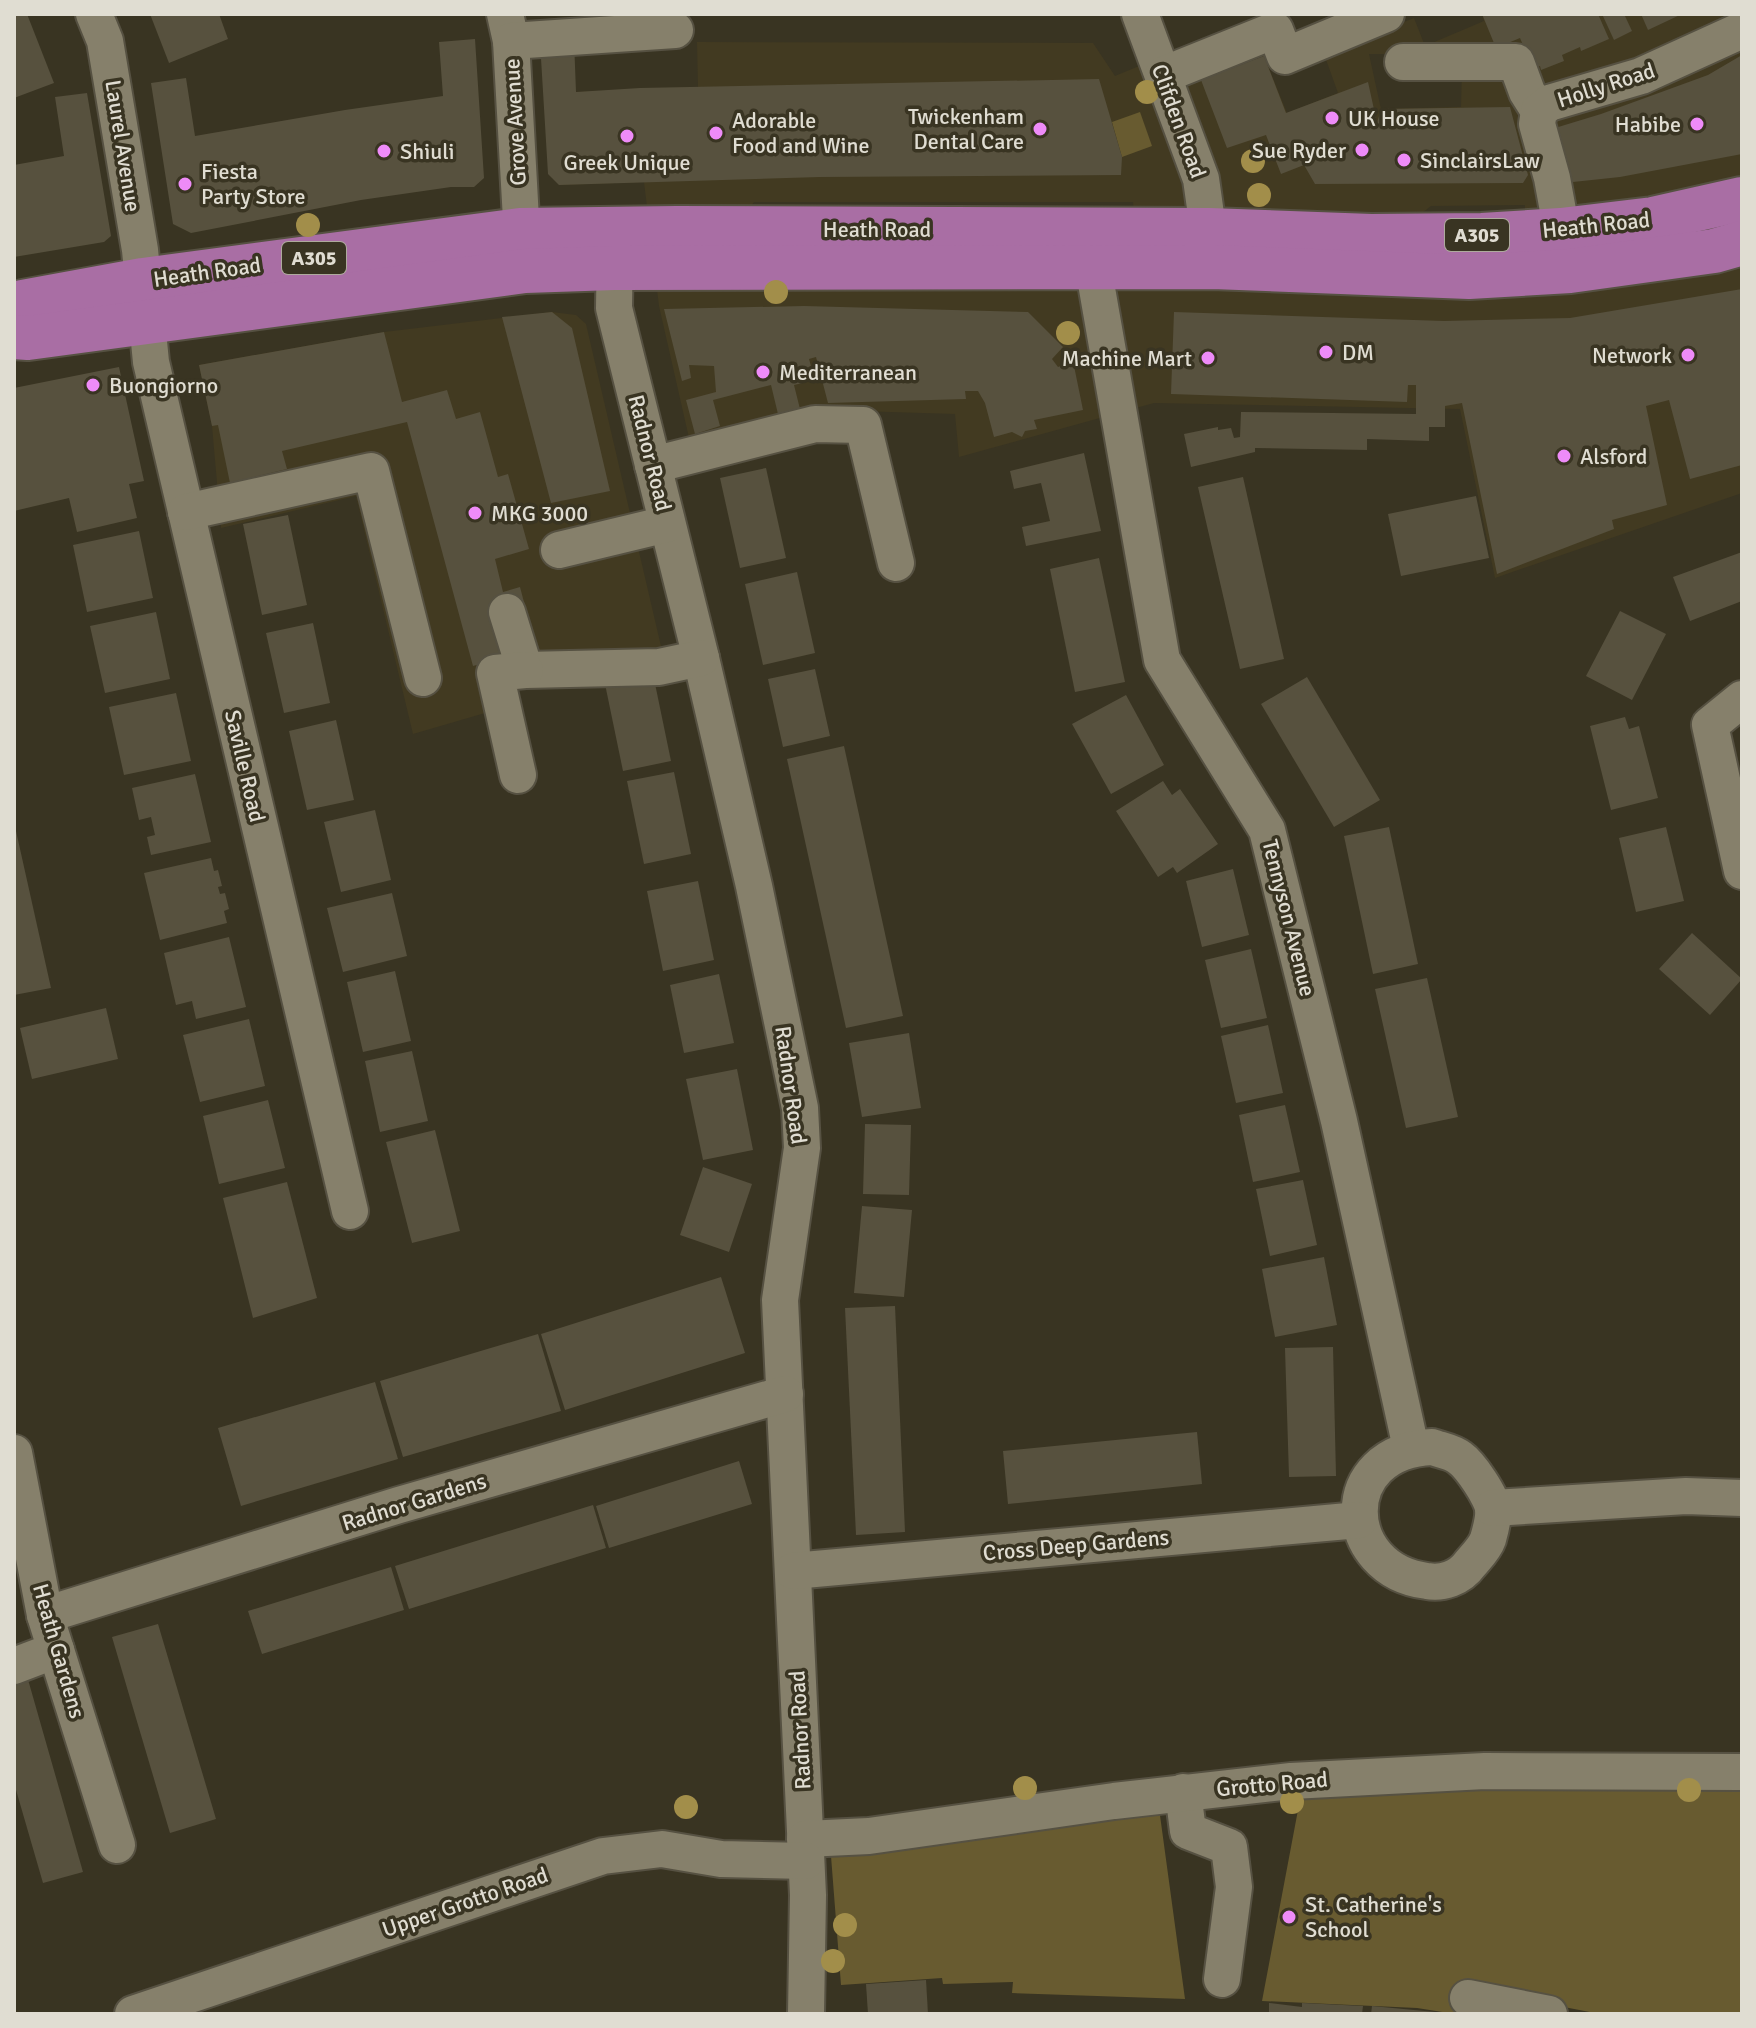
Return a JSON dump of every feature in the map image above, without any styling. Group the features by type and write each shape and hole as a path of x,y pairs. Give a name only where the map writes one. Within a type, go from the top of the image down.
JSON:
{"main road":[{"name":"Heath Road","path":"14,306 23,302 144,301 522,251 615,249 1211,249 1469,277 1566,251 1653,219 1742,199"},
{"name":"Heath Road","path":"1566,251 1714,251 1742,243"},
{"name":"Heath Road","path":"14,337 28,338 144,301"}],"street":[{"name":"Laurel Avenue","path":"94,14 105,41 144,301"},
{"name":"Clifden Road","path":"1140,14 1201,179 1211,249"},
{"path":"1163,75 1275,30 1285,56 1386,14"},
{"path":"508,28 675,30"},
{"name":"Grove Avenue","path":"508,28 522,251"},
{"name":"Holly Road","path":"1566,251 1552,178 1537,124 1539,111 1549,103 1641,76 1742,30"},
{"path":"1403,62 1516,62 1527,92 1539,111"},
{"name":"Radnor Road","path":"615,249 614,308 701,658 754,886 800,1108 802,1148 780,1300 806,1850 806,2014"},
{"name":"Tennyson Avenue","path":"1090,249 1162,660 1267,830 1339,1121 1411,1448"},
{"name":"Saville Road","path":"144,301 151,362 350,1211"},
{"path":"653,465 815,424 863,425 896,563"},
{"path":"186,512 371,471 423,678"},
{"path":"559,550 667,524"},
{"path":"507,612 525,670"},
{"path":"518,775 495,673 659,667 701,658"},
{"path":"1742,699 1710,725 1742,871"},
{"name":"Radnor Gardens","path":"34,1607 785,1394"},
{"path":"1432,1447 1459,1456 1479,1480 1493,1508 1487,1541 1466,1569 1441,1583 1412,1580 1386,1566 1369,1547 1359,1520 1363,1488 1375,1468 1393,1455 1411,1448 1432,1447"},
{"name":"Heath Gardens","path":"14,1453 34,1607 56,1650 117,1845"},
{"path":"1493,1508 1686,1496 1742,1498"},
{"name":"Cross Deep Gardens","path":"793,1571 1359,1520"},
{"path":"14,1666 56,1650"},
{"name":"Grotto Road","path":"806,1850 869,1836 1183,1792 1291,1781 1485,1771 1742,1772"},
{"path":"1183,1792 1188,1831 1229,1847 1234,1887 1222,1979"},
{"name":"Upper Grotto Road","path":"133,2014 603,1856 662,1849 721,1859 806,1850"},
{"path":"1468,1998 1549,2014"}],"shaded area":[{"path":"1264,14 1279,14 1189,50 1201,80 1264,56 1287,113 1338,93 1324,54 1414,18 1425,46 1484,21 1482,14 1724,14 1736,26 1742,23 1742,493 1495,578 1460,409 1154,403 959,457 955,414 825,410 689,438 659,306 644,182 559,185 577,130 576,92 698,87 697,42 1093,43 1115,76","holes":["1369,54 1521,54 1462,68 1461,107 1381,109","754,202 1133,202 1134,212 748,210","1525,205 1525,217 1417,217 1431,206"]},
{"path":"1140,112 1152,146 1122,157 1112,122"},
{"path":"552,312 576,315 586,324 667,672 511,679 516,704 413,734 356,496 221,528 212,426 199,365 384,332"},
{"path":"1742,1782 1742,2014 1600,2014 1461,1987 1455,2014 1417,2008 1262,2001 1301,1794"},
{"path":"1159,1808 1185,1999 1012,1993 1013,1982 943,1984 942,1978 841,1985 831,1856"}],"building":[{"path":"14,14 27,14 54,83 14,98"},
{"path":"150,14 219,14 228,39 169,63"},
{"path":"1482,14 1598,14 1609,39 1562,55 1564,61 1541,70 1540,66 1533,69 1520,38 1496,48"},
{"path":"1602,14 1624,14 1632,31 1614,40"},
{"path":"1641,14 1682,14 1648,30"},
{"path":"475,39 484,178 474,187 451,187 361,200 191,233 173,224 151,83 186,78 195,136 443,96 439,42"},
{"path":"574,40 576,92 640,88 1099,79 1122,157 1121,175 820,177 559,185 548,174 540,42"},
{"path":"1742,55 1742,154 1620,177 1573,182 1568,179 1555,128 1708,75"},
{"path":"1264,56 1286,113 1368,82 1377,123 1381,109 1510,107 1528,175 1523,183 1315,184 1304,165 1281,174 1266,135 1227,148 1201,80"},
{"path":"87,93 111,236 104,242 14,257 14,165 64,156 55,97"},
{"path":"1742,289 1742,465 1690,479 1669,400 1646,406 1667,505 1612,520 1614,529 1497,574 1462,403 1445,406 1445,427 1429,427 1429,441 1367,439 1367,450 1255,448 1255,452 1191,467 1184,434 1218,427 1218,430 1231,428 1234,438 1240,437 1241,412 1416,414 1416,385 1408,385 1407,402 1171,394 1174,312 1444,321 1570,318"},
{"path":"804,306 1028,312 1063,347 1052,359 1058,367 1073,361 1083,410 1034,420 1037,429 1025,431 1022,437 1012,432 994,437 985,403 978,391 965,391 966,399 828,403 816,357 809,359 815,380 794,385 800,409 778,414 771,385 713,400 720,426 695,434 686,400 716,392 714,366 689,365 691,378 682,381 664,309"},
{"path":"552,312 572,328 610,491 551,503 502,317"},
{"path":"384,332 402,402 447,390 456,419 480,412 498,477 508,474 529,549 495,559 503,592 520,587 525,606 501,612 512,655 473,666 407,422 282,451 287,469 230,483 218,425 212,426 199,365"},
{"path":"119,367 144,481 129,484 137,518 77,532 69,498 14,511 14,388"},
{"path":"1084,453 1101,531 1026,546 1022,527 1050,521 1041,483 1014,489 1010,471"},
{"path":"766,468 786,558 740,568 720,478"},
{"path":"1243,477 1284,659 1240,669 1198,487"},
{"path":"1476,496 1489,558 1401,576 1388,514"},
{"path":"288,515 307,605 262,615 243,524"},
{"path":"139,531 153,598 87,612 73,545"},
{"path":"1742,552 1742,601 1690,621 1673,577"},
{"path":"1099,558 1125,682 1075,692 1050,569"},
{"path":"797,572 815,653 763,665 745,584"},
{"path":"1620,611 1666,634 1632,700 1586,676"},
{"path":"156,612 170,679 105,693 90,626"},
{"path":"313,623 330,703 284,713 266,633"},
{"path":"815,669 830,736 783,747 768,679"},
{"path":"653,674 671,761 623,771 605,684"},
{"path":"1307,677 1380,800 1334,827 1261,704"},
{"path":"176,693 191,761 124,775 109,707"},
{"path":"1126,695 1164,765 1111,794 1072,724"},
{"path":"1625,717 1629,729 1639,726 1658,798 1611,810 1590,726"},
{"path":"336,720 354,800 307,810 289,731"},
{"path":"844,746 903,1016 846,1028 787,759"},
{"path":"674,772 691,854 644,864 627,781"},
{"path":"195,774 211,842 151,855 147,837 155,835 151,817 139,820 132,788"},
{"path":"1163,781 1172,795 1180,789 1218,844 1177,873 1173,867 1158,877 1116,811"},
{"path":"375,810 391,880 341,892 324,822"},
{"path":"14,822 51,988 14,995"},
{"path":"1389,827 1418,964 1373,974 1344,836"},
{"path":"1666,827 1684,901 1636,912 1619,838"},
{"path":"211,858 222,886 218,887 220,894 225,893 229,909 224,911 227,923 160,940 144,873"},
{"path":"1233,869 1249,935 1202,947 1186,881"},
{"path":"698,881 714,960 663,971 647,891"},
{"path":"392,893 407,956 343,972 327,908"},
{"path":"1692,933 1742,979 1710,1015 1659,969"},
{"path":"229,937 246,1007 196,1019 192,1001 176,1005 164,953"},
{"path":"1251,949 1267,1018 1221,1028 1205,960"},
{"path":"395,971 411,1041 363,1052 347,982"},
{"path":"719,974 734,1043 684,1053 670,985"},
{"path":"1427,978 1458,1117 1406,1128 1375,989"},
{"path":"106,1008 118,1059 32,1079 20,1028"},
{"path":"249,1019 265,1086 200,1102 183,1035"},
{"path":"1268,1025 1283,1093 1236,1103 1221,1036"},
{"path":"909,1033 921,1108 862,1117 849,1043"},
{"path":"412,1051 428,1121 380,1132 365,1061"},
{"path":"737,1069 753,1150 703,1160 686,1079"},
{"path":"268,1100 285,1168 219,1184 203,1116"},
{"path":"1285,1105 1300,1172 1253,1182 1239,1115"},
{"path":"865,1124 911,1125 909,1195 863,1194"},
{"path":"435,1130 460,1231 412,1243 386,1142"},
{"path":"703,1167 752,1184 729,1252 680,1235"},
{"path":"1303,1180 1317,1245 1270,1256 1256,1189"},
{"path":"287,1182 317,1298 253,1318 223,1198"},
{"path":"862,1206 912,1210 904,1297 854,1293"},
{"path":"1324,1257 1337,1325 1275,1337 1262,1269"},
{"path":"721,1277 745,1353 565,1410 541,1334"},
{"path":"895,1306 905,1532 856,1535 845,1308"},
{"path":"538,1334 561,1411 403,1457 380,1381"},
{"path":"1333,1347 1336,1476 1289,1477 1285,1348"},
{"path":"375,1382 398,1459 241,1506 218,1428"},
{"path":"1197,1432 1202,1484 1008,1504 1003,1451"},
{"path":"739,1461 752,1504 609,1548 596,1506"},
{"path":"593,1505 606,1548 409,1609 395,1566"},
{"path":"391,1567 404,1610 262,1654 248,1611"},
{"path":"158,1624 216,1819 170,1833 112,1637"},
{"path":"27,1676 83,1872 43,1883 14,1783 14,1679"},
{"path":"926,1980 928,2014 868,2014 866,1984"},
{"path":"1269,2003 1302,2007 1302,2003 1363,2006 1362,2014 1269,2014"},
{"path":"1372,2006 1435,2012 1435,2014 1371,2014"}],"place":[{"name":"UK House","path":"1332,118"},
{"name":"Habibe","path":"1697,124"},
{"name":"Twickenham Dental Care","path":"1040,129"},
{"name":"Adorable Food and Wine","path":"716,133"},
{"name":"Greek Unique","path":"627,136"},
{"name":"Sue Ryder","path":"1362,150"},
{"name":"Shiuli","path":"384,151"},
{"name":"SinclairsLaw","path":"1404,160"},
{"name":"Fiesta Party Store","path":"185,184"},
{"name":"DM","path":"1326,352"},
{"name":"Network","path":"1688,355"},
{"name":"Machine Mart","path":"1208,358"},
{"name":"Mediterranean","path":"763,372"},
{"name":"Buongiorno","path":"93,385"},
{"name":"Alsford","path":"1564,456"},
{"name":"MKG 3000","path":"475,513"},
{"name":"St. Catherine's School","path":"1289,1917"}]}
